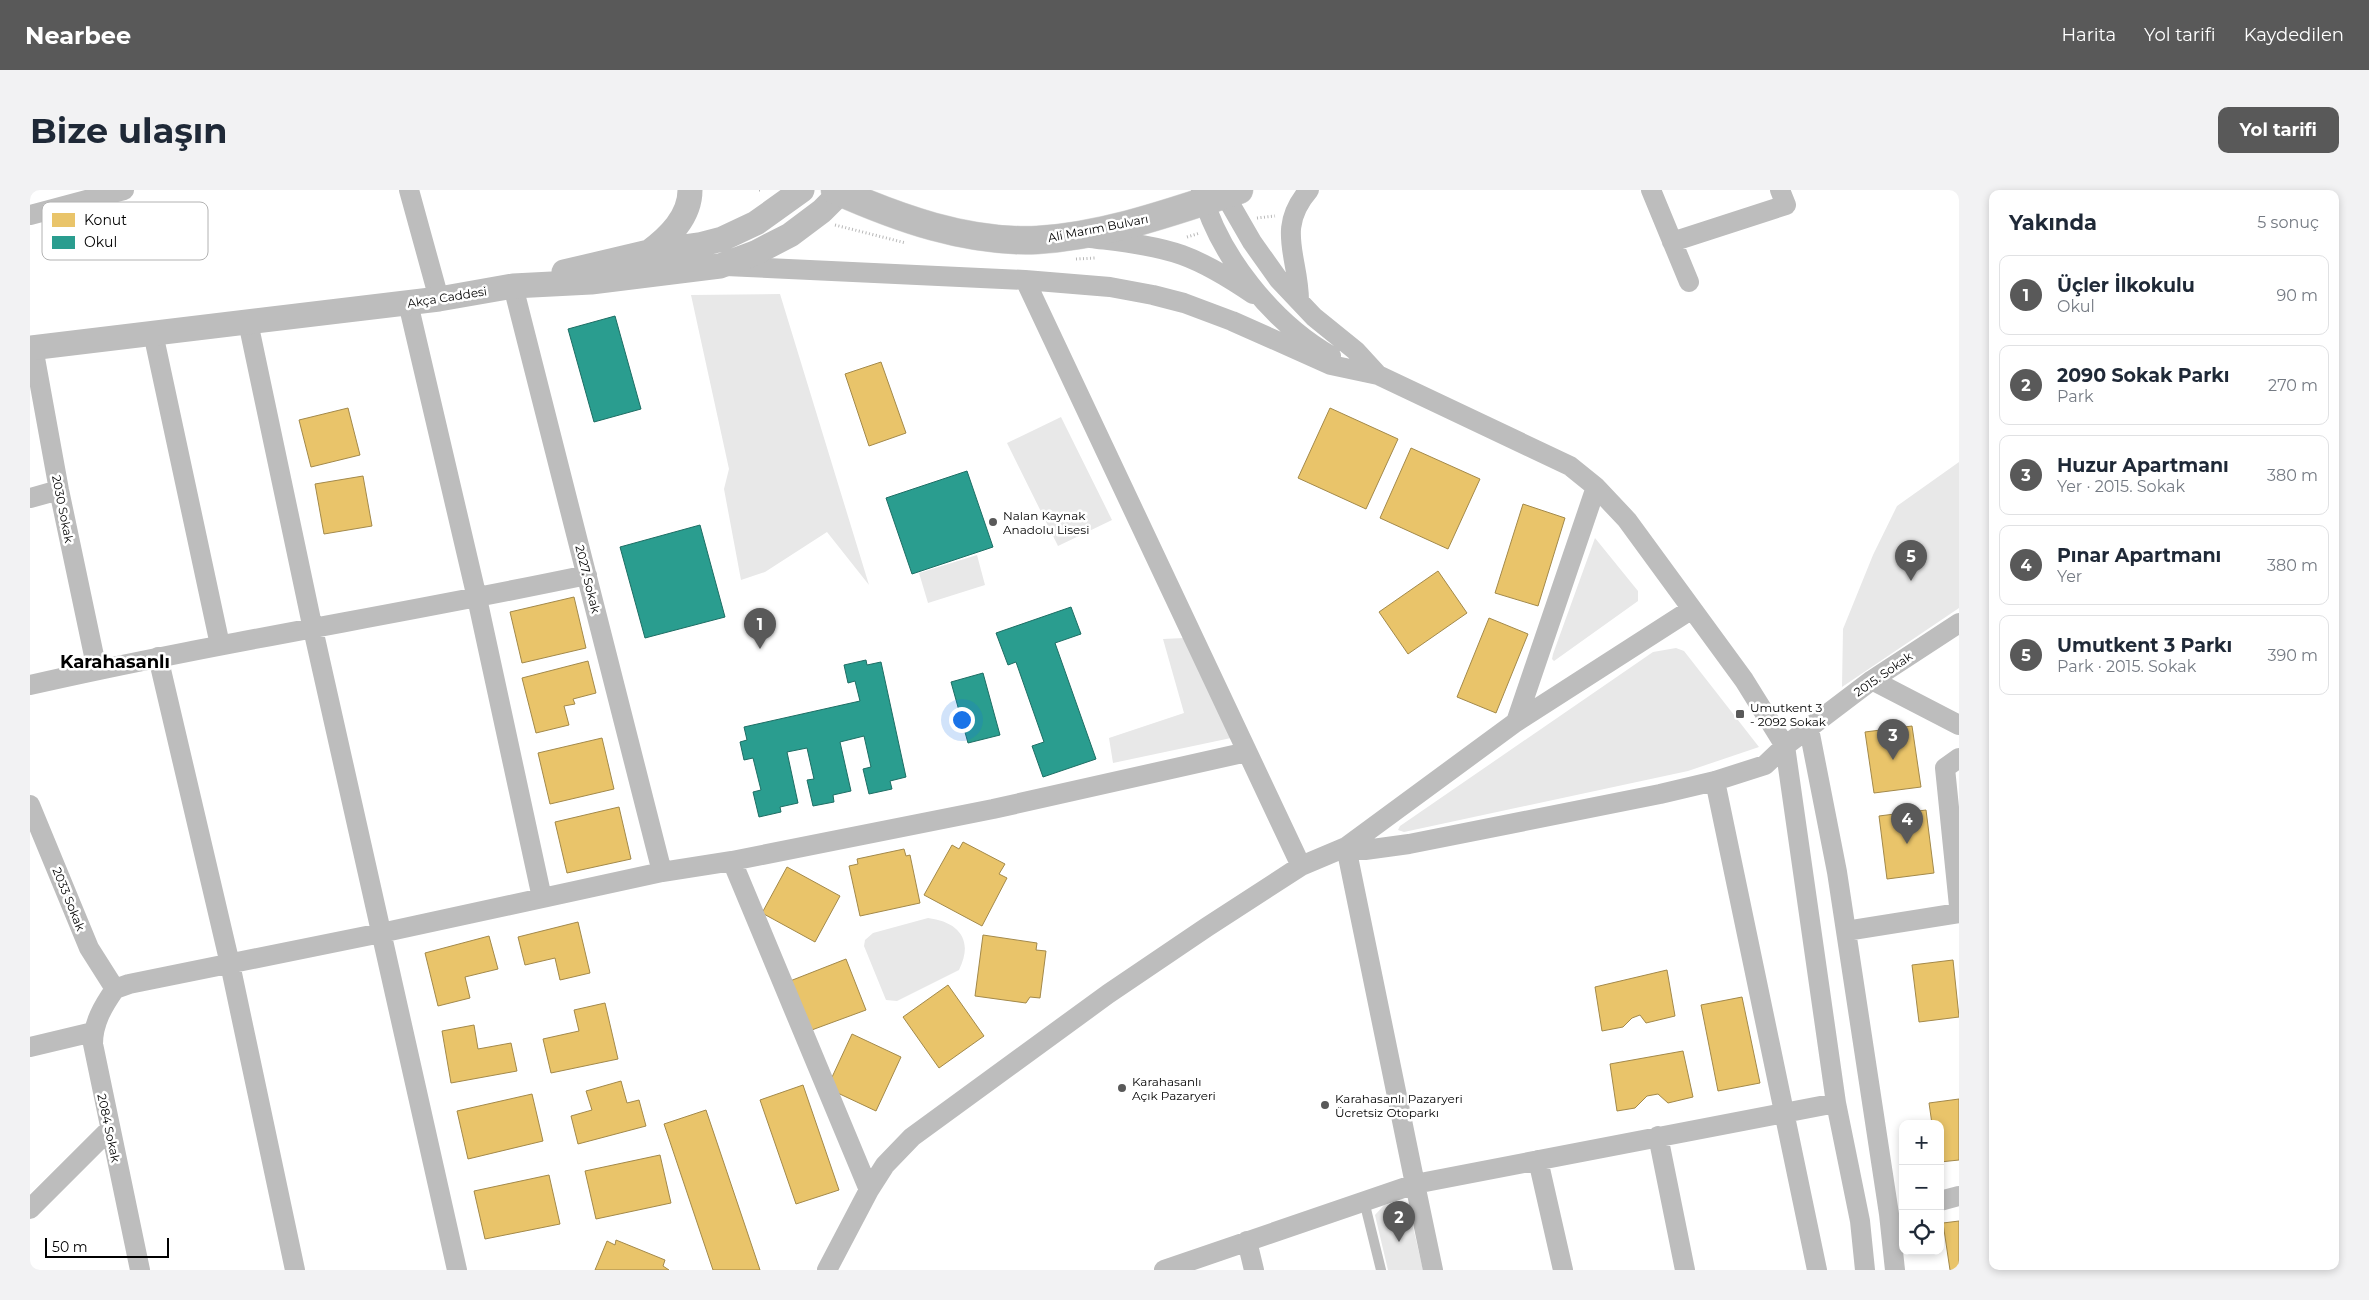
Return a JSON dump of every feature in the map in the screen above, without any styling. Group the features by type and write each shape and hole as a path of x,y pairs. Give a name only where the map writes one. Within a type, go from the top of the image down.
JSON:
{"main road":[{"name":"Ali Marım Bulvarı","path":"839,191 912,220 941,229 973,235 1036,240 1069,236 1137,222 1218,193"}],"street":[{"path":"79,202 124,190"},
{"path":"409,190 439,299"},
{"path":"649,252 666,239 675,228 685,210 690,190"},
{"path":"513,286 649,252 699,245 740,231 770,214 802,190"},
{"path":"1299,301 1299,283 1290,246 1289,232 1296,208 1309,190"},
{"path":"1651,190 1689,282"},
{"path":"1672,242 1786,205 1780,190"},
{"name":"Akça Caddesi","path":"31,342 153,333 439,299 513,286 591,282 720,266 790,235 822,211 839,191"},
{"path":"1218,193 1270,267 1299,301 1356,352 1378,375"},
{"path":"1218,193 1208,215 1226,248 1250,283 1286,323 1313,345 1357,370"},
{"path":"1069,236 1131,243 1181,254 1208,266 1271,306"},
{"path":"720,266 1025,280 1110,287 1177,301 1232,320 1330,365 1378,375 1570,466 1596,487 1627,520 1744,680 1785,746 1836,1103 1860,1221 1865,1270"},
{"path":"1025,280 1301,866"},
{"name":"2027. Sokak","path":"513,286 662,872"},
{"path":"408,303 477,598 542,898"},
{"path":"248,322 313,627 457,1270"},
{"path":"153,333 220,645"},
{"name":"2030 Sokak","path":"31,342 59,490 97,670"},
{"path":"1516,722 1596,487"},
{"path":"30,498 59,490"},
{"path":"30,685 158,657 477,598 587,575"},
{"path":"827,1270 869,1190 885,1165 912,1137 1108,994 1275,881 1301,866 1346,848 1516,722 1692,609"},
{"name":"2015. Sokak","path":"1346,848 1365,850 1409,844 1715,781 1765,765 1785,746 1872,680 1959,623"},
{"path":"158,657 230,964 295,1270"},
{"path":"1872,680 1959,725"},
{"path":"1809,729 1837,872 1896,1212 1895,1270"},
{"path":"115,989 129,984 381,933 662,872 732,861 993,809 1247,752"},
{"path":"1959,758 1945,768 1959,906"},
{"path":"1715,781 1817,1270"},
{"name":"2033 Sokak","path":"30,805 88,948 115,989"},
{"path":"1346,848 1433,1270"},
{"path":"732,861 869,1190"},
{"path":"1846,931 1959,913"},
{"name":"2084 Sokak","path":"115,989 104,1005 93,1032 92,1044 140,1270"},
{"path":"30,1047 93,1032"},
{"path":"1164,1270 1415,1184 1836,1103"},
{"path":"30,1209 109,1130"},
{"path":"1658,1136 1685,1270"},
{"path":"1538,1160 1563,1270"},
{"path":"1944,1200 1959,1196"},
{"path":"1860,1221 1896,1212"},
{"path":"1247,1241 1254,1270"}],"lane":[{"path":"1364,1201 1381,1270"}],"shaded area":[{"path":"780,294 869,585 827,532 765,572 741,580 724,489 729,469 691,295"},
{"path":"1061,417 1112,520 1058,546 1007,443"},
{"path":"1959,462 1959,608 1842,687 1843,629 1873,555 1897,506"},
{"path":"1595,538 1638,591 1638,601 1554,661 1552,659 1553,654"},
{"path":"977,555 985,585 928,603 919,573"},
{"path":"1184,638 1231,738 1113,763 1109,738 1184,713 1163,639"},
{"path":"1676,648 1684,651 1759,747 1688,771 1404,832 1398,830 1400,826 1653,652"},
{"path":"928,918 948,924 961,934 965,950 959,970 897,1001 886,1000 864,946 865,940 873,933"},
{"path":"1399,1202 1408,1205 1423,1270 1388,1270 1375,1215 1384,1205"}],"building: Konut":[{"path":"881,362 906,433 869,446 845,374"},
{"path":"348,408 360,455 311,467 299,420"},
{"path":"1330,408 1398,439 1366,509 1298,478"},
{"path":"1411,448 1480,479 1448,549 1380,518"},
{"path":"363,476 372,526 324,534 315,484"},
{"path":"1523,504 1565,518 1538,606 1495,593"},
{"path":"1438,571 1467,613 1408,654 1379,612"},
{"path":"574,597 586,648 522,663 510,612"},
{"path":"1489,618 1528,634 1496,713 1457,697"},
{"path":"588,661 596,693 573,699 575,704 564,706 569,725 536,733 522,678"},
{"path":"1912,726 1921,787 1874,793 1865,732"},
{"path":"602,738 614,789 550,804 538,753"},
{"path":"619,807 631,859 567,873 555,822"},
{"path":"1926,810 1934,873 1887,879 1879,816"},
{"path":"963,842 1005,864 999,874 1007,878 982,926 924,895 952,845 959,849"},
{"path":"904,849 906,856 910,855 920,903 860,916 849,866 858,864 857,859"},
{"path":"787,867 840,896 815,942 762,913"},
{"path":"578,922 590,973 560,980 555,958 525,965 518,937"},
{"path":"983,935 1037,943 1036,950 1046,951 1040,998 1030,997 1026,1003 975,996"},
{"path":"489,936 498,969 465,977 470,998 438,1006 425,953"},
{"path":"846,959 866,1010 809,1031 790,981"},
{"path":"1953,960 1959,1017 1919,1022 1912,965"},
{"path":"1667,970 1675,1016 1646,1023 1640,1015 1632,1018 1623,1027 1602,1031 1595,987"},
{"path":"948,985 984,1036 939,1068 903,1017"},
{"path":"1742,997 1760,1083 1718,1091 1701,1005"},
{"path":"605,1003 618,1059 551,1073 543,1039 579,1031 574,1010"},
{"path":"474,1025 478,1049 511,1043 517,1071 451,1083 442,1031"},
{"path":"852,1034 901,1057 876,1111 827,1088"},
{"path":"1683,1051 1693,1097 1668,1103 1658,1094 1647,1096 1635,1108 1617,1111 1610,1064"},
{"path":"621,1081 627,1103 639,1100 646,1126 578,1144 571,1116 592,1110 586,1091"},
{"path":"803,1085 839,1190 796,1204 760,1100"},
{"path":"532,1094 543,1141 468,1159 457,1111"},
{"path":"1959,1099 1959,1160 1944,1162 1944,1120 1931,1120 1929,1103"},
{"path":"706,1110 760,1270 713,1270 664,1124"},
{"path":"660,1155 671,1203 596,1219 585,1171"},
{"path":"549,1175 560,1224 485,1239 474,1191"},
{"path":"1959,1221 1959,1270 1950,1270 1944,1223"},
{"path":"616,1240 665,1260 663,1266 669,1270 595,1270 607,1241 615,1245"}],"building: Okul":[{"path":"615,316 641,409 594,422 568,329"},
{"path":"967,471 993,547 912,574 886,498"},
{"path":"700,525 725,617 645,638 620,547"},
{"path":"1071,607 1081,634 1055,643 1096,759 1043,777 1032,746 1044,742 1016,662 1008,665 996,633"},
{"path":"866,660 867,665 881,662 906,777 890,781 892,789 869,794 863,769 871,767 864,736 840,742 851,791 833,795 834,802 813,806 807,780 814,779 807,748 787,752 798,803 780,807 781,812 759,817 753,792 761,790 753,758 744,760 740,742 747,740 744,727 860,701 855,681 848,683 844,665"},
{"path":"983,673 1000,735 968,743 951,682"}],"place":[{"name":"Nalan Kaynak Anadolu Lisesi","path":"993,522"},
{"name":"Umutkent 3 Parkı","path":"1911,581"},
{"name":"Üçler İlkokulu","path":"760,649"},
{"name":"Umutkent 3 - 2092 Sokak","path":"1740,714"},
{"name":"Huzur Apartmanı","path":"1893,760"},
{"name":"Pınar Apartmanı","path":"1907,844"},
{"name":"Karahasanlı Açık Pazaryeri","path":"1122,1088"},
{"name":"Karahasanlı Pazaryeri Ücretsiz Otoparkı","path":"1325,1105"},
{"name":"2090 Sokak Parkı","path":"1399,1242"}],"district":[{"name":"Karahasanlı","path":"115,662"}]}
